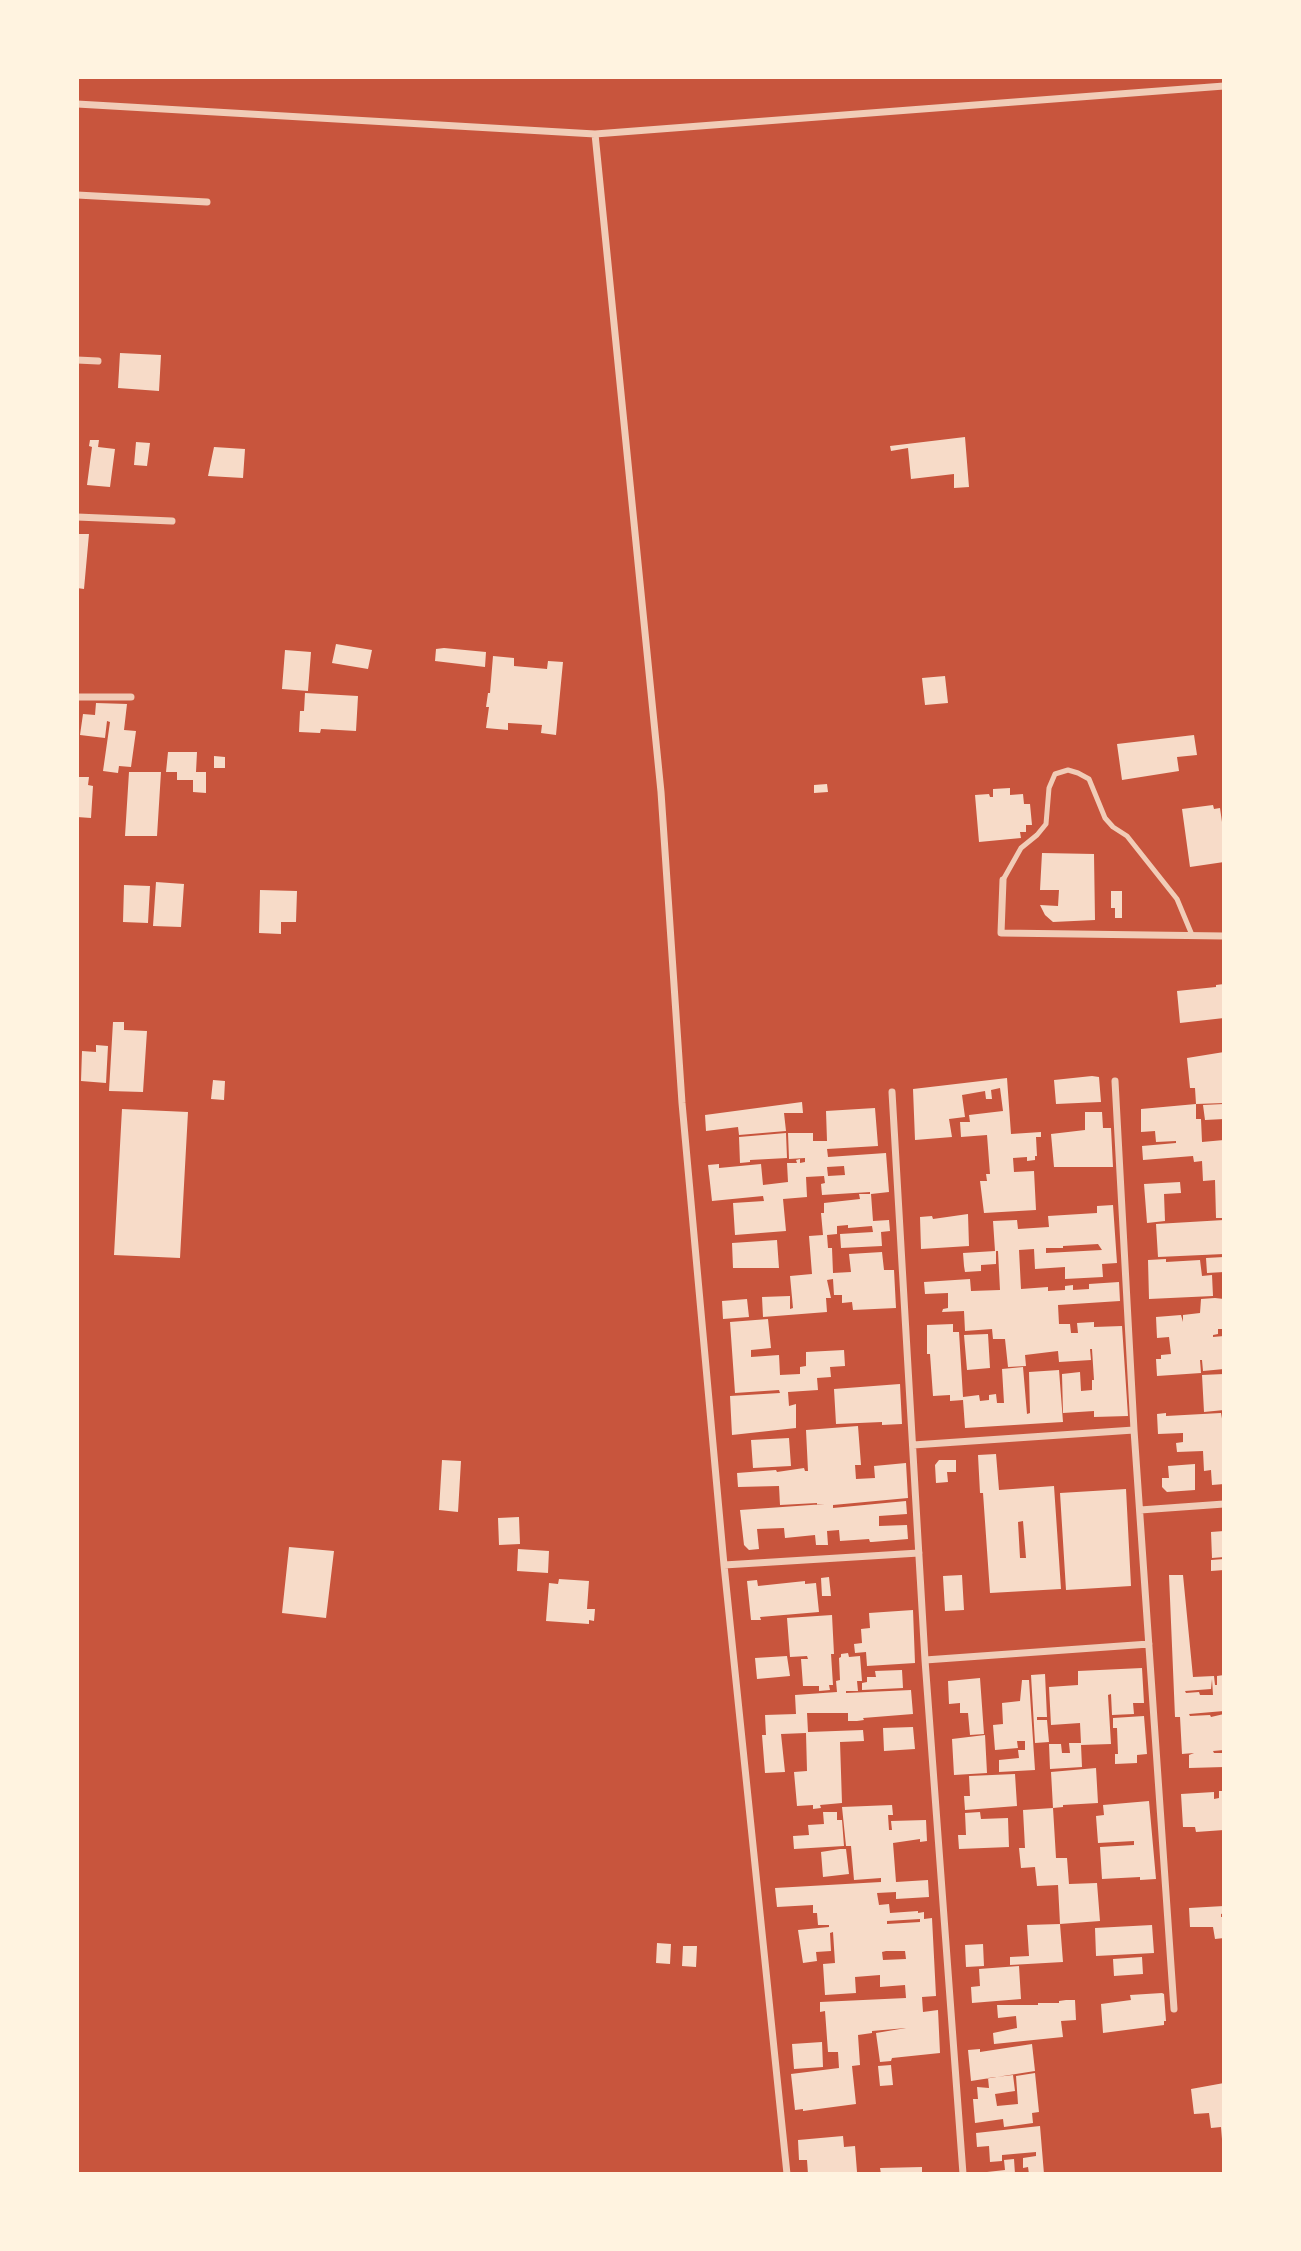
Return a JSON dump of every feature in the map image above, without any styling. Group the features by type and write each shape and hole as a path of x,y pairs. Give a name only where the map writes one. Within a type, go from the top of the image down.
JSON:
{"street":[{"path":"77,104 595,134 1224,86"},
{"path":"595,134 661,792 682,1103 724,1565 787,2174"},
{"path":"77,195 207,202"},
{"path":"77,360 98,361"},
{"path":"77,517 172,521"},
{"path":"77,696 131,697"},
{"path":"1003,880 1001,933 1224,936"},
{"path":"1115,1081 1134,1430 1174,2009"},
{"path":"892,1091 925,1660 962,2174"},
{"path":"913,1445 1134,1430"},
{"path":"1140,1510 1224,1504"},
{"path":"724,1565 919,1553"},
{"path":"925,1660 1149,1644"}],"lane":[{"path":"1003,880 1021,848 1046,824 1049,788 1055,775 1068,770 1079,773 1089,779 1104,818 1127,836 1178,899 1192,936"}],"building":[{"path":"120,353 161,355 159,391 118,388"},
{"path":"965,437 969,487 954,488 954,474 911,479 908,448 891,451 890,446"},
{"path":"90,440 99,440 98,447 115,449 110,487 87,485 92,447 89,446"},
{"path":"136,442 150,443 147,466 134,465"},
{"path":"214,447 245,449 243,478 208,476"},
{"path":"77,534 89,534 84,589 77,588"},
{"path":"336,644 372,650 368,669 332,663"},
{"path":"436,649 486,652 485,667 435,661"},
{"path":"285,650 311,652 308,691 282,689"},
{"path":"493,656 514,658 514,666 547,669 548,661 563,662 556,735 541,733 542,725 508,723 508,730 486,728"},
{"path":"945,676 948,703 925,705 922,678"},
{"path":"305,693 358,696 356,731 321,729 320,733 299,732 300,711 304,711"},
{"path":"96,703 127,704 124,730 136,731 131,767 119,766 118,773 103,771 110,722 107,721 105,738 80,735 83,714 95,715"},
{"path":"1194,735 1197,755 1177,757 1179,771 1122,780 1117,744"},
{"path":"168,752 197,752 196,772 206,772 206,793 193,792 193,780 177,780 177,772 166,772"},
{"path":"214,756 225,757 225,768 214,768"},
{"path":"129,772 161,772 157,836 125,836"},
{"path":"77,777 89,777 88,785 93,786 91,818 77,817"},
{"path":"827,784 828,792 814,793 814,785"},
{"path":"1010,788 1010,795 1023,794 1024,804 1030,804 1032,825 1026,825 1026,832 1020,832 1021,838 979,842 975,795 989,794 993,797 993,789"},
{"path":"1213,805 1214,809 1220,808 1224,862 1190,867 1182,809"},
{"path":"1042,853 1094,854 1095,920 1053,922 1045,915 1040,905 1058,906 1059,890 1040,890"},
{"path":"156,882 184,884 181,927 153,926"},
{"path":"124,885 150,886 148,923 123,922"},
{"path":"260,890 297,891 296,922 281,922 281,934 259,933"},
{"path":"1111,891 1122,891 1122,918 1115,918 1115,908 1111,908"},
{"path":"1224,984 1224,1018 1180,1023 1177,991"},
{"path":"113,1022 124,1022 124,1030 147,1031 143,1092 109,1091"},
{"path":"96,1045 108,1046 106,1083 81,1081 82,1051 96,1052"},
{"path":"1224,1052 1224,1103 1196,1104 1195,1088 1190,1088 1187,1058"},
{"path":"1099,1077 1101,1102 1056,1104 1054,1080"},
{"path":"1007,1078 1011,1134 1041,1132 1041,1137 1036,1137 1035,1160 1027,1161 1027,1157 1013,1158 1014,1172 1034,1171 1036,1210 984,1213 980,1181 987,1181 986,1174 990,1174 987,1135 961,1137 960,1122 970,1122 969,1115 1003,1111 1000,1088 991,1090 992,1099 986,1099 985,1091 962,1095 965,1117 949,1119 952,1137 915,1140 913,1089"},
{"path":"213,1080 225,1081 224,1100 211,1099"},
{"path":"802,1102 803,1113 784,1113 786,1131 739,1135 738,1127 706,1131 705,1115"},
{"path":"1196,1104 1196,1119 1201,1119 1202,1142 1224,1140 1224,1218 1216,1218 1215,1180 1203,1181 1202,1161 1194,1162 1193,1156 1143,1160 1142,1146 1176,1141 1156,1142 1155,1131 1141,1132 1141,1109"},
{"path":"1224,1104 1224,1119 1205,1120 1203,1105"},
{"path":"875,1108 878,1146 827,1149 828,1157 886,1153 889,1192 871,1194 873,1221 889,1220 890,1231 881,1232 882,1246 841,1248 840,1234 873,1232 872,1226 837,1226 837,1234 827,1235 828,1248 832,1248 833,1273 851,1272 849,1254 882,1252 884,1270 894,1270 896,1308 853,1310 852,1302 842,1303 842,1295 834,1295 833,1279 827,1280 831,1298 826,1298 827,1312 763,1317 762,1297 790,1296 790,1309 793,1308 790,1276 812,1274 809,1236 823,1235 821,1213 824,1213 824,1203 860,1199 859,1194 870,1192 822,1195 821,1184 825,1183 824,1176 806,1177 807,1197 783,1199 786,1231 735,1235 733,1203 764,1201 763,1196 712,1201 708,1165 719,1164 719,1168 761,1164 763,1185 788,1182 787,1163 797,1163 796,1160 800,1159 800,1163 805,1162 805,1158 789,1159 788,1133 813,1133 813,1141 827,1141 826,1111","holes":["844,1166 845,1175 828,1176 827,1167"]},
{"path":"122,1109 188,1112 180,1258 114,1255"},
{"path":"1085,1112 1102,1112 1103,1128 1111,1128 1113,1167 1054,1167 1051,1134 1085,1130"},
{"path":"786,1133 787,1158 740,1163 739,1137"},
{"path":"1180,1182 1181,1193 1164,1194 1165,1221 1147,1223 1144,1184"},
{"path":"1113,1205 1117,1263 1102,1264 1103,1277 1065,1279 1065,1267 1035,1269 1034,1249 1019,1250 1021,1289 1048,1287 1048,1291 1065,1290 1065,1286 1073,1285 1073,1290 1089,1289 1089,1284 1119,1282 1120,1301 1058,1305 1059,1324 1070,1324 1071,1333 1078,1333 1077,1323 1094,1322 1094,1327 1122,1326 1128,1416 1094,1417 1094,1411 1063,1413 1062,1374 1080,1372 1081,1391 1092,1390 1092,1349 1091,1360 1059,1362 1058,1351 1025,1355 1026,1366 1008,1367 1005,1339 993,1339 992,1329 965,1331 964,1311 942,1312 948,1308 948,1293 925,1294 924,1282 970,1279 971,1291 1000,1290 998,1251 996,1264 981,1265 981,1271 965,1272 964,1266 963,1253 995,1251 993,1221 1017,1220 1018,1229 1049,1227 1048,1216 1097,1213 1097,1206","holes":["1098,1244 1102,1250 1046,1253 1046,1248"]},
{"path":"968,1214 969,1246 921,1249 920,1217 932,1216 933,1219"},
{"path":"1224,1220 1224,1254 1158,1257 1156,1224"},
{"path":"777,1240 779,1268 733,1268 732,1243"},
{"path":"1224,1257 1224,1272 1207,1273 1206,1258"},
{"path":"1166,1259 1166,1262 1200,1260 1202,1276 1212,1275 1213,1296 1149,1299 1148,1260"},
{"path":"747,1299 749,1317 723,1319 722,1301"},
{"path":"1201,1299 1224,1299 1224,1329 1218,1329 1218,1334 1213,1337 1224,1336 1224,1369 1203,1371 1200,1360 1201,1373 1157,1376 1156,1359 1161,1359 1161,1355 1171,1354 1169,1337 1157,1338 1156,1317 1181,1315 1183,1322 1183,1315 1200,1313"},
{"path":"768,1319 771,1348 751,1350 751,1357 779,1355 780,1375 800,1374 800,1367 806,1366 806,1352 844,1350 845,1366 830,1367 831,1377 817,1378 818,1390 788,1392 789,1406 796,1404 796,1428 732,1435 730,1396 780,1393 779,1390 735,1393 730,1322"},
{"path":"953,1324 953,1332 959,1332 963,1397 979,1395 980,1401 989,1400 989,1395 996,1394 997,1403 1004,1403 1002,1369 1023,1367 1027,1414 1030,1413 1029,1372 1059,1370 1063,1422 965,1428 963,1400 950,1401 950,1395 933,1396 930,1354 927,1354 927,1325"},
{"path":"988,1334 990,1368 967,1370 964,1335"},
{"path":"1224,1374 1224,1410 1204,1412 1202,1375"},
{"path":"900,1384 902,1424 836,1424 834,1389"},
{"path":"1166,1413 1166,1416 1221,1413 1224,1430 1224,1484 1212,1485 1211,1470 1204,1471 1203,1451 1177,1452 1176,1443 1183,1442 1183,1433 1158,1434 1157,1414"},
{"path":"858,1426 861,1465 855,1465 856,1479 875,1478 874,1466 906,1463 908,1498 833,1505 833,1508 906,1501 907,1514 879,1516 879,1526 907,1525 908,1539 840,1541 839,1530 827,1531 828,1545 816,1545 815,1535 785,1538 784,1528 757,1529 759,1549 749,1550 744,1545 740,1510 817,1505 780,1505 779,1486 738,1487 737,1473 804,1468 808,1471 806,1430"},
{"path":"789,1438 791,1466 753,1468 751,1440"},
{"path":"996,1454 999,1490 1054,1486 1061,1589 990,1593 978,1455","holes":["1023,1521 1026,1558 1020,1558 1018,1522"]},
{"path":"442,1460 461,1461 458,1512 439,1510"},
{"path":"939,1460 956,1460 956,1472 947,1472 948,1482 936,1483 935,1465"},
{"path":"1195,1464 1195,1490 1167,1492 1162,1487 1162,1478 1169,1478 1168,1466"},
{"path":"1126,1489 1131,1586 1066,1590 1060,1493"},
{"path":"519,1517 520,1544 499,1545 498,1518"},
{"path":"1224,1531 1224,1557 1212,1558 1211,1532"},
{"path":"289,1547 334,1551 326,1618 282,1613"},
{"path":"518,1549 549,1551 548,1573 517,1571"},
{"path":"1224,1559 1224,1570 1211,1571 1211,1560"},
{"path":"962,1575 964,1610 945,1611 943,1576"},
{"path":"1169,1575 1183,1575 1193,1677 1214,1676 1217,1685 1217,1676 1224,1675 1224,1711 1189,1714 1211,1717 1224,1714 1224,1750 1213,1751 1224,1753 1224,1767 1189,1768 1189,1755 1194,1753 1182,1754 1180,1717 1175,1717","holes":["1212,1679 1213,1695 1200,1695 1199,1692 1185,1691 1211,1689"]},
{"path":"829,1577 831,1596 822,1596 821,1578"},
{"path":"559,1579 589,1581 587,1609 595,1609 594,1621 589,1620 589,1624 546,1621 549,1583 558,1584"},
{"path":"757,1580 758,1586 805,1581 805,1584 816,1583 819,1612 751,1620 747,1581"},
{"path":"913,1610 915,1663 867,1666 866,1652 855,1653 854,1644 862,1643 861,1629 870,1628 869,1613"},
{"path":"832,1615 833,1685 829,1685 830,1690 819,1691 819,1686 803,1686 801,1659 808,1659 807,1656 790,1657 787,1618"},
{"path":"848,1653 849,1657 860,1656 862,1681 857,1681 858,1691 846,1693 911,1690 913,1714 848,1721 848,1713 807,1713 808,1732 863,1730 864,1741 840,1742 842,1803 820,1805 821,1808 813,1809 813,1805 797,1806 794,1772 807,1771 806,1733 781,1734 785,1772 765,1773 762,1735 766,1735 765,1715 796,1714 795,1695 837,1692 836,1681 840,1680 839,1658 841,1654"},
{"path":"787,1656 790,1676 757,1679 755,1658"},
{"path":"1142,1668 1144,1703 1133,1703 1134,1714 1112,1715 1111,1694 1108,1695 1111,1744 1081,1745 1082,1767 1050,1769 1049,1744 1061,1744 1062,1753 1070,1753 1069,1743 1081,1743 1080,1723 1051,1725 1049,1687 1078,1685 1078,1671"},
{"path":"902,1670 903,1688 862,1690 862,1683 867,1682 867,1677 876,1677 875,1671"},
{"path":"1045,1674 1047,1717 1037,1717 1037,1720 1047,1720 1049,1742 1035,1743 1031,1675"},
{"path":"980,1678 984,1734 970,1735 968,1713 960,1713 960,1703 949,1704 948,1681"},
{"path":"1022,1680 1029,1680 1035,1770 999,1772 999,1760 1019,1758 1018,1750 1025,1750 1025,1741 1017,1741 1018,1748 995,1750 993,1725 1003,1724 1002,1703 1020,1701"},
{"path":"1144,1716 1147,1754 1137,1755 1137,1763 1115,1764 1115,1754 1118,1754 1117,1728 1113,1728 1113,1718"},
{"path":"913,1727 915,1749 884,1751 883,1728"},
{"path":"985,1735 987,1773 954,1775 952,1739"},
{"path":"1096,1768 1098,1803 1053,1808 1051,1772"},
{"path":"1015,1774 1017,1806 965,1810 964,1796 970,1796 969,1776"},
{"path":"1219,1791 1224,1791 1224,1830 1196,1832 1195,1827 1183,1827 1181,1794 1214,1792 1214,1799 1219,1798"},
{"path":"1149,1801 1156,1879 1102,1879 1100,1847 1134,1845 1134,1841 1098,1843 1096,1816 1104,1815 1103,1805"},
{"path":"892,1805 893,1815 888,1815 889,1830 892,1830 891,1821 926,1820 927,1841 920,1842 920,1839 893,1843 896,1882 928,1880 929,1897 896,1899 896,1892 877,1893 879,1905 889,1904 890,1913 918,1911 924,1912 924,1919 932,1918 936,1996 922,1997 923,2012 938,2010 940,2053 892,2058 891,2061 880,2062 876,2033 906,2028 858,2035 860,2065 852,2066 856,2104 795,2110 791,2074 839,2068 838,2052 828,2052 825,2011 820,2012 820,2002 906,1998 905,1985 880,1987 880,1975 855,1977 856,1993 825,1995 823,1964 835,1963 833,1932 830,1933 831,1951 816,1952 817,1961 803,1963 798,1930 829,1925 818,1925 813,1905 777,1907 775,1888 881,1882 881,1878 854,1880 851,1846 846,1846 842,1807","holes":["920,1919 920,1922 887,1924 887,1921","905,1951 906,1959 883,1960 882,1952"]},
{"path":"1053,1808 1056,1858 1067,1858 1069,1884 1097,1883 1100,1921 1060,1924 1058,1885 1037,1886 1035,1867 1021,1868 1019,1848 1025,1848 1023,1810"},
{"path":"823,1812 837,1812 837,1820 842,1820 844,1846 794,1849 793,1836 809,1835 808,1825 824,1824"},
{"path":"980,1812 981,1819 1008,1818 1009,1847 959,1849 958,1835 966,1835 965,1813"},
{"path":"846,1849 849,1874 823,1877 821,1852"},
{"path":"1224,1906 1221,1917 1224,1917 1224,1938 1215,1939 1213,1927 1190,1927 1189,1908"},
{"path":"1060,1924 1063,1962 1010,1965 1010,1957 1029,1956 1027,1925"},
{"path":"1152,1925 1154,1953 1096,1956 1095,1928"},
{"path":"657,1943 671,1944 670,1964 656,1963"},
{"path":"983,1944 984,1966 966,1967 965,1945"},
{"path":"683,1946 697,1946 696,1967 682,1966"},
{"path":"1142,1957 1143,1974 1114,1976 1113,1959"},
{"path":"1019,1966 1021,1999 972,2003 971,1987 980,1986 979,1969"},
{"path":"1162,1993 1166,2021 1164,2025 1103,2033 1101,2004 1131,2000 1130,1995"},
{"path":"1075,2000 1076,2020 1061,2021 1063,2037 994,2044 993,2033 1017,2028 1016,2016 998,2018 997,2005 1038,2005"},
{"path":"822,2042 823,2067 794,2069 792,2044"},
{"path":"1032,2044 1035,2071 971,2081 968,2050 980,2049 980,2052"},
{"path":"891,2065 893,2085 880,2086 878,2066"},
{"path":"1035,2073 1039,2112 1032,2113 1033,2123 1004,2127 1003,2119 975,2123 973,2099 978,2099 977,2087 989,2088 988,2078 1013,2075 1015,2091 995,2094 997,2106 1018,2104 1016,2076"},
{"path":"1224,2083 1222,2139 1221,2127 1211,2128 1209,2113 1194,2114 1191,2089"},
{"path":"1040,2126 1044,2174 1029,2174 1028,2167 1023,2168 1023,2158 1036,2156 1036,2152 1002,2155 1002,2161 990,2162 989,2146 977,2147 976,2133"},
{"path":"843,2136 844,2147 855,2146 857,2172 808,2174 807,2160 799,2160 798,2140"},
{"path":"1014,2159 1015,2174 987,2174 1005,2170 1004,2160"},
{"path":"922,2167 922,2174 881,2174 880,2168"}]}
